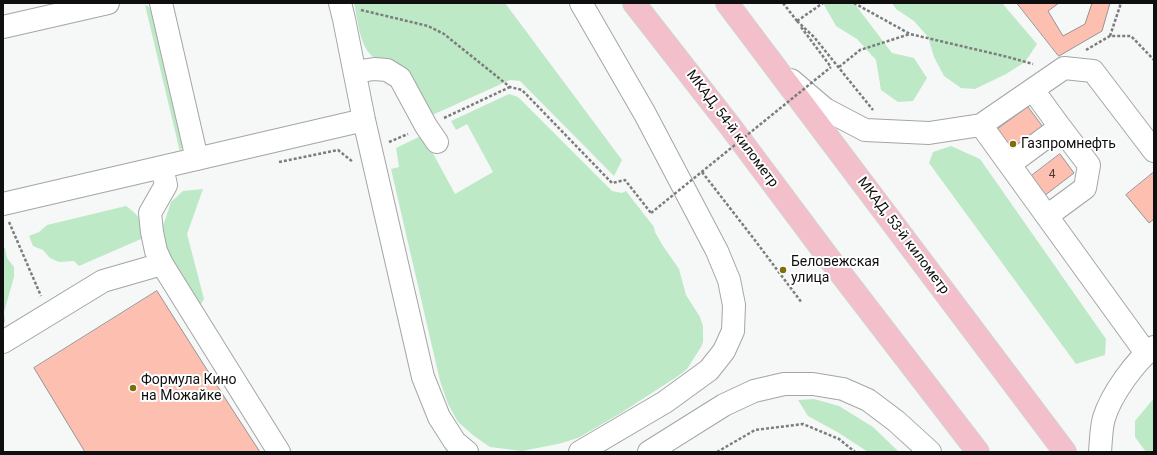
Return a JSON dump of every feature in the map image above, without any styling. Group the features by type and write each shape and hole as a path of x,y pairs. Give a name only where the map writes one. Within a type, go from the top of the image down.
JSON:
{"highway":[{"name":"МКАД, 54-й километр","path":"634,3 730,126 828,257 978,452"},
{"name":"МКАД, 53-й километр","path":"727,3 1065,452"}],"lane":[{"path":"3,27 108,3"},
{"path":"162,3 197,159"},
{"path":"580,452 665,402 709,370 724,351 733,331 734,305 729,280 707,232 645,114 581,3"},
{"path":"340,6 364,120 423,377 439,417 455,442 467,452"},
{"path":"355,72 374,68 387,70 400,78 431,134"},
{"path":"777,68 824,109 865,130 929,133 982,125 1064,68 1092,71 1154,151"},
{"path":"1033,90 1089,166 1085,188 1047,216"},
{"path":"6,213 118,178 364,120"},
{"path":"982,125 1047,216 1150,350 1117,389 1104,418 1100,452"},
{"path":"1010,164 1060,127"},
{"path":"162,167 166,185 150,214 156,251 162,264 279,452"},
{"path":"3,342 104,281 162,264"},
{"path":"649,452 724,405 754,391 784,384 813,384 843,389 868,400 896,421 930,452"}],"path":[{"path":"340,6 352,7 428,26 444,34 510,87 522,90 612,184 625,180 651,212 831,67 782,3"},
{"path":"797,21 823,3"},
{"path":"854,3 910,34 1000,55 1038,66"},
{"path":"1110,36 1121,3"},
{"path":"797,21 814,37 877,114"},
{"path":"839,67 860,50 910,34"},
{"path":"1085,51 1110,36 1131,36 1154,60"},
{"path":"387,142 431,134 510,87"},
{"path":"277,163 338,150 355,164"},
{"path":"702,172 754,238 802,303"},
{"path":"6,213 49,315"},
{"path":"717,452 755,430 803,424 839,439 855,452"}],"green space":[{"path":"354,3 505,3 622,160 614,176 520,81 510,80 430,116 383,62 373,57 368,51 364,45"},
{"path":"823,3 854,3 892,53 914,58 927,78 913,101 898,102 881,90 876,60 857,39 836,26"},
{"path":"892,3 1002,3 1037,44 1025,62 1006,74 975,89 961,88 944,76 934,57 928,37 914,21 896,9"},
{"path":"145,5 151,8 184,143 180,152"},
{"path":"509,94 518,97 612,191 622,193 626,191 654,227 655,232 663,246 679,269 686,295 700,317 703,326 703,342 701,347 687,369 678,376 621,413 578,438 558,444 522,451 490,447 458,422 448,404 440,381 391,169 399,167 396,148 423,135 455,194 493,172 467,124 456,130 451,121"},
{"path":"951,146 980,159 1106,339 1105,355 1076,364 929,163 933,152"},
{"path":"203,189 187,234 204,299 198,309 166,256 162,229 171,202 183,191"},
{"path":"126,206 138,216 146,230 141,239 79,266 74,261 59,262 50,258 43,250 33,246 29,236 39,232 47,225"},
{"path":"3,247 5,248 7,258 14,267 14,277 4,312 5,322 3,323"},
{"path":"1154,398 1154,452 1146,452 1135,437 1135,421"},
{"path":"814,399 839,406 873,427 899,452 868,452 839,433 808,416 798,400"}],"building":[{"path":"1017,3 1059,3 1048,11 1063,36 1085,24 1092,3 1110,3 1102,31 1059,56"},
{"path":"1028,107 1043,127 1009,152 994,132"},
{"path":"1060,154 1074,173 1044,196 1030,177"},
{"path":"1154,172 1154,219 1149,223 1126,195"},
{"name":"Формула Кино на Можайке","path":"157,291 260,452 85,452 34,368"}],"place":[{"name":"Газпромнефть","path":"1013,144"},
{"name":"Беловежская улица","path":"783,270"},
{"name":"Формула Кино на Можайке","path":"133,388"}]}
